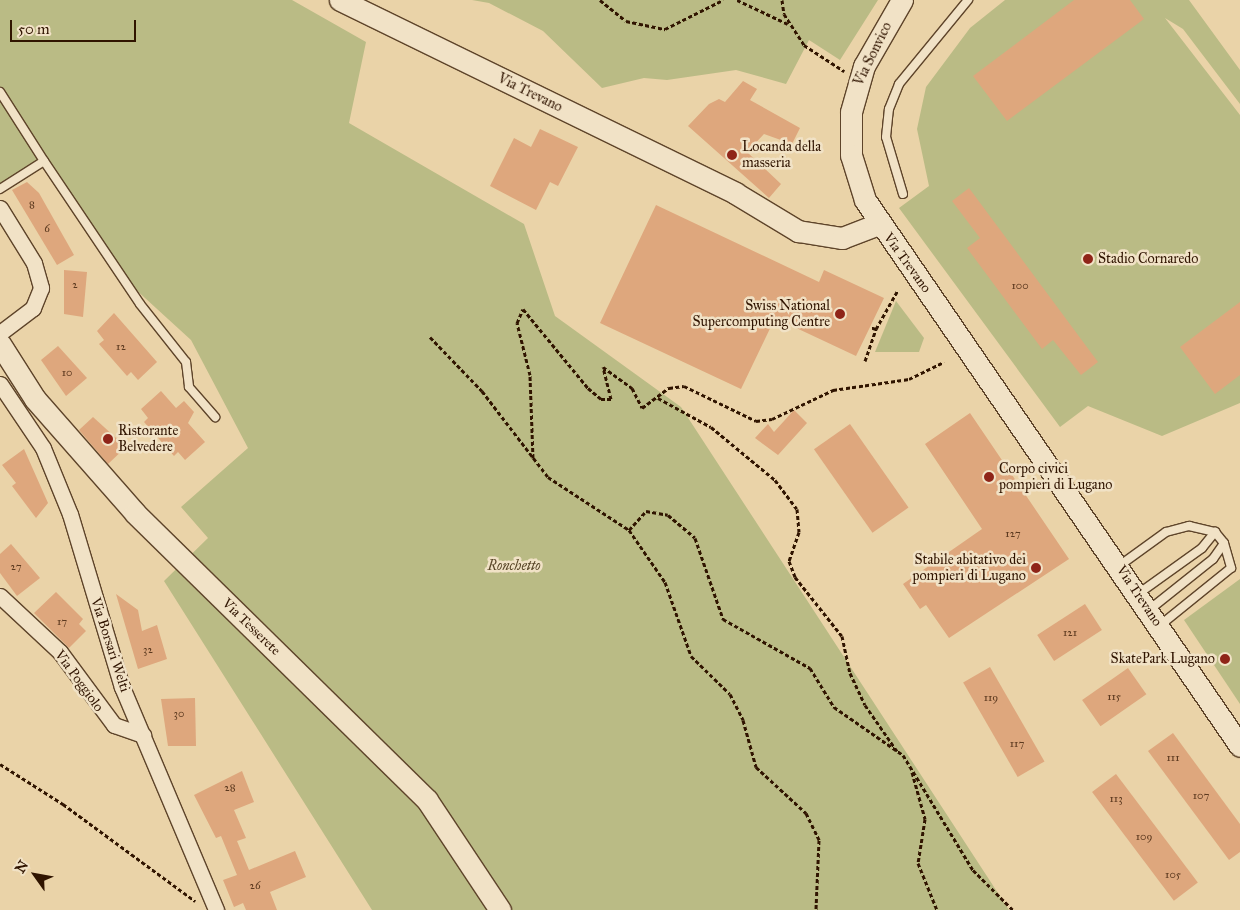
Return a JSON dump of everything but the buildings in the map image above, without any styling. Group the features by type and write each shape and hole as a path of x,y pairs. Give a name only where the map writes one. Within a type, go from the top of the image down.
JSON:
{"main road":[{"name":"Via Trevano","path":"340,0 735,192 798,231 842,238 879,224 1119,566 1240,746"},
{"name":"Via Sonvico","path":"879,224 856,179 851,155 851,112 859,79 902,0"},
{"name":"Via Tesserete","path":"0,344 35,399 135,513 427,800 500,910"}],"street":[{"path":"0,208 34,263 41,288 33,308 0,333"},
{"name":"Via Borsari Welti","path":"0,384 50,464 70,514 122,687 216,910"},
{"name":"Via Poggiolo","path":"0,596 60,652 114,725 143,735"}],"lane":[{"path":"903,194 886,137 888,109 899,84 968,0"},
{"path":"0,92 140,304 186,362 189,387 215,417"},
{"path":"0,189 44,161"},
{"path":"1119,566 1166,532 1190,526 1215,532 1224,543 1231,568 1149,610"},
{"path":"1149,610 1215,532"},
{"path":"1149,610 1213,559 1224,543"}],"path":[{"path":"600,0 626,21 665,29 723,0"},
{"path":"737,0 788,24 813,53 859,79"},
{"path":"782,0 788,24"},
{"path":"865,362 876,329 898,290"},
{"path":"532,458 530,375 518,323 523,309 601,399 610,399 603,367 632,388 642,408 669,388 684,386 756,421 772,419 833,390 909,380 944,362"},
{"path":"870,327 876,329"},
{"path":"430,337 482,391 548,477 629,530 665,582 691,656 734,703 756,767 809,820 819,840 816,910"},
{"path":"658,398 689,411 711,427 775,480 797,509 799,532 789,561 795,577 842,636 850,673 865,705 897,752 910,767 973,870 1013,910"},
{"path":"629,530 646,511 668,515 695,538 723,620 810,668 834,707 897,752"},
{"path":"0,764 63,804 200,905"},
{"path":"910,767 924,819 918,863 938,910"}],"green space":[{"name":"Ronchetto","path":"0,0 292,0 366,42 349,123 524,224 555,316 681,407 1009,910 372,910 164,581 208,538 181,507 248,448 191,340 122,277 44,161 0,189"},
{"path":"472,0 878,0 840,60 809,40 786,84 736,70 667,80 644,78 602,88 543,31 489,3"},
{"name":"Stadio Cornaredo","path":"1005,0 1189,0 1240,70 1240,104 1183,29 1165,18 1240,115 1240,403 1162,436 1088,406 1060,427 899,208 929,186 917,129 926,87 970,28"},
{"path":"896,301 924,338 919,352 875,352"},
{"name":"SkatePark Lugano","path":"1240,579 1240,704 1184,620"}],"place":[{"name":"Locanda della masseria","path":"732,155"},
{"name":"Stadio Cornaredo","path":"1088,259"},
{"name":"Swiss National Supercomputing Centre","path":"840,314"},
{"name":"Ristorante Belvedere","path":"108,439"},
{"name":"Corpo civici pompieri di Lugano","path":"989,477"},
{"name":"Stabile abitativo dei pompieri di Lugano","path":"1036,568"},
{"name":"SkatePark Lugano","path":"1225,659"}]}
